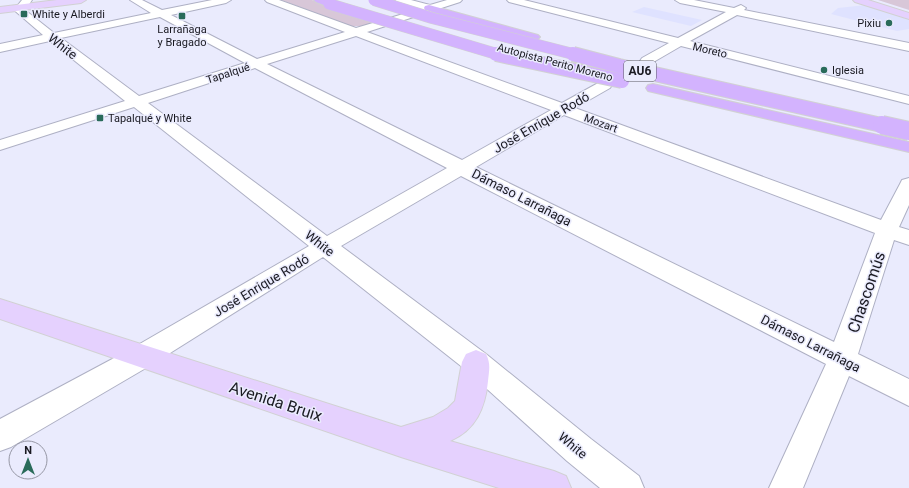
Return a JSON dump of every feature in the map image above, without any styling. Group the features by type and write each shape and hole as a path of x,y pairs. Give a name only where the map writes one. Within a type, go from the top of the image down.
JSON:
{"highway":[{"name":"Autopista Perito Moreno","path":"344,0 472,40 638,84 909,147"},
{"name":"Autopista Perito Moreno","path":"374,0 440,20 612,64 909,131"},
{"path":"324,2 475,50 638,84"},
{"path":"429,8 534,37 808,100 909,126"}],"main road":[{"path":"0,10 24,4 52,0"},
{"path":"0,6 81,0"},
{"path":"858,0 909,16"},
{"name":"Avenida Bruix","path":"0,309 401,442 554,488"},
{"path":"401,442 441,429 458,420 470,403 476,362"}],"street":[{"name":"Dámaso Larrañaga","path":"135,0 256,64 909,393"},
{"path":"0,48 226,0"},
{"name":"Mozart","path":"270,0 898,234"},
{"path":"400,0 429,8"},
{"name":"Tapalqué","path":"0,145 457,0"},
{"name":"Moreto","path":"512,0 909,100"},
{"path":"680,0 909,48"},
{"path":"646,61 751,3"},
{"name":"White","path":"24,4 19,10 51,37 476,362 579,450 627,488"},
{"name":"José Enrique Rodó","path":"0,436 141,357 324,247 605,85"},
{"name":"Chascomús","path":"786,488 898,234 909,184"}],"shaded area":[{"path":"281,0 312,0 377,22 367,26 351,26"},
{"path":"878,0 909,0 909,10"},
{"path":"866,5 909,20 909,29 897,31 831,14 838,8"},
{"path":"644,7 702,20 691,26 632,12"}],"place":[{"name":"White y Alberdi","path":"24,14"},
{"name":"Larrañaga y Bragado","path":"182,16"},
{"name":"Pixiu","path":"889,23"},
{"name":"Iglesia","path":"824,70"},
{"name":"Tapalqué y White","path":"100,118"}]}
